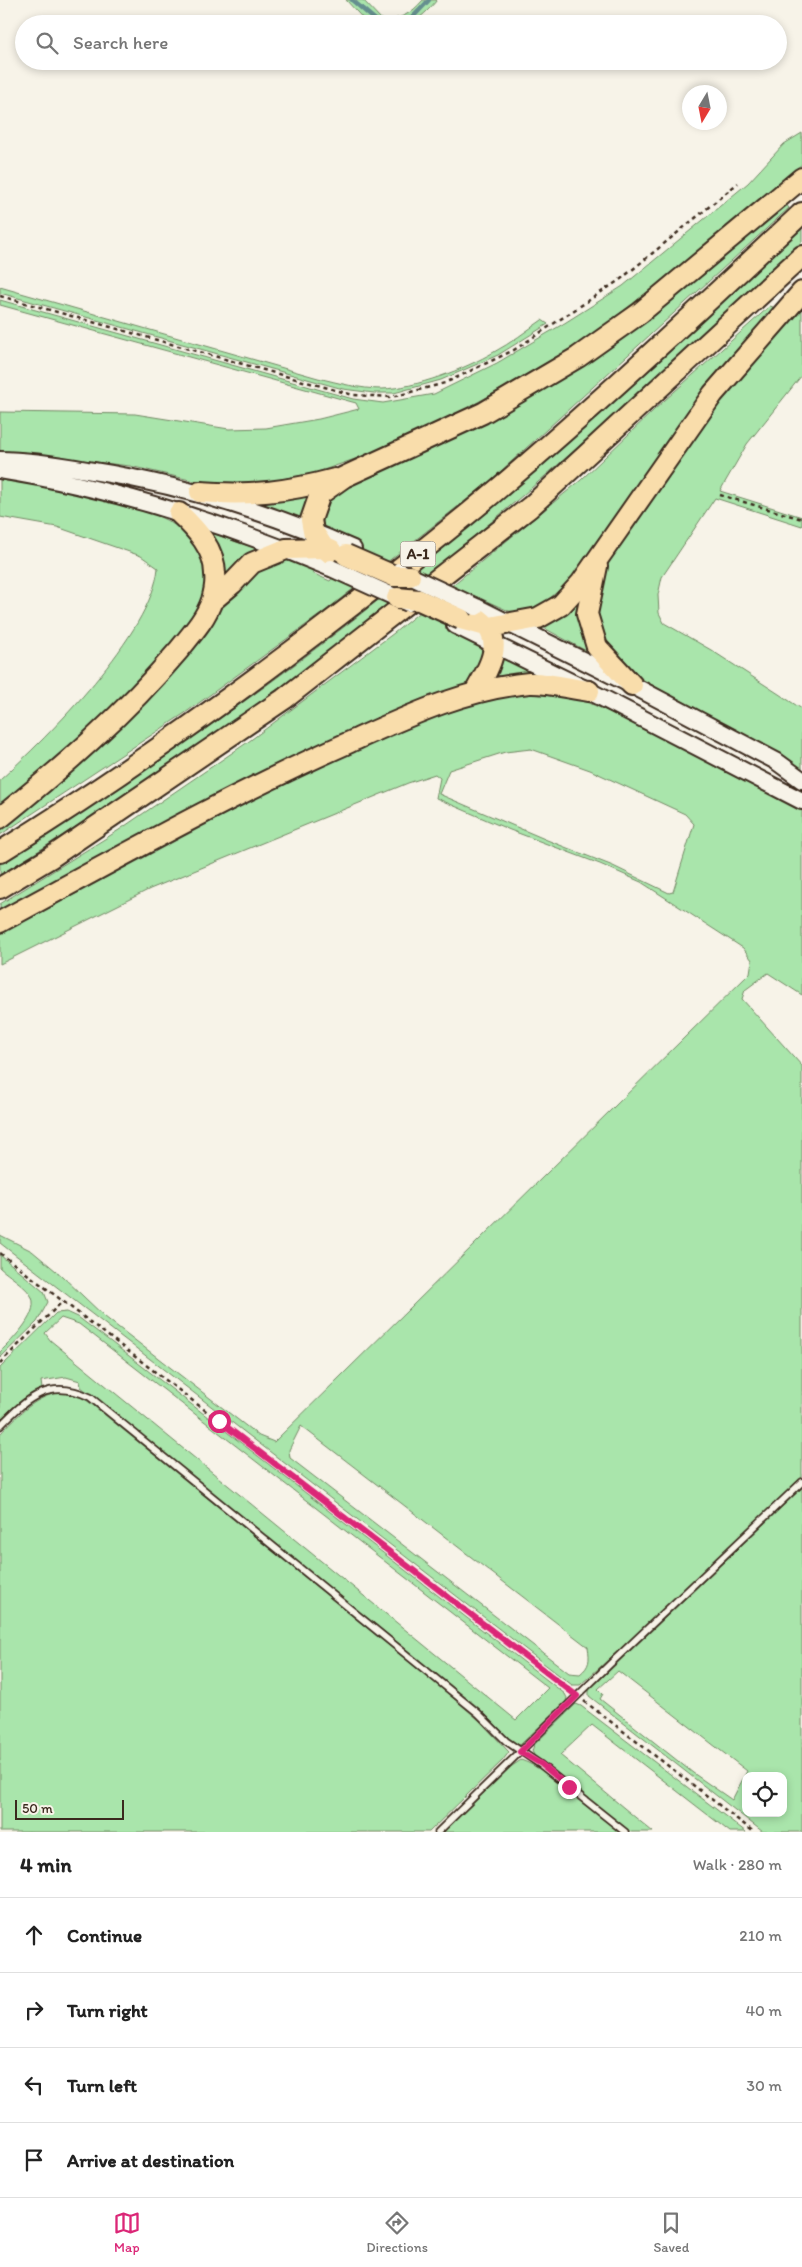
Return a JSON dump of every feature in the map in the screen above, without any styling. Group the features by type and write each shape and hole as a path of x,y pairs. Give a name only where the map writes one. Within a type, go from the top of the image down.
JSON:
{"highway":[{"path":"466,616 419,600 392,596 376,580 334,552 311,520 320,494 344,477 484,413 578,357 640,313 802,178"},
{"name":"A-1","path":"0,852 170,740 267,670 385,580 526,465 615,386 802,213"},
{"name":"A-1","path":"0,888 50,858 284,699 530,507 802,256"},
{"path":"492,636 513,624 538,618 561,605 580,583 713,394 802,292"},
{"path":"200,492 234,495 267,494 344,477"},
{"path":"179,513 198,532 210,552 216,573 212,601"},
{"path":"0,818 101,732 151,680 197,627 212,601 252,563 286,549 334,552 394,576 412,577 421,588 466,616 492,636"},
{"path":"598,557 587,614 597,646 632,685"},
{"path":"475,692 492,662 492,636"},
{"path":"0,922 139,847 304,762 414,713 475,692 531,683 589,691"}],"street":[{"path":"0,460 62,466 200,492 334,552"},
{"path":"0,470 106,492 179,513 286,549"},
{"path":"466,616 513,624 776,761 802,780"},
{"path":"492,636 589,691 802,801"}],"lane":[{"path":"0,1426 12,1413 47,1390 61,1388 76,1391 90,1397 470,1707 520,1752 541,1764 625,1832"},
{"path":"438,1832 577,1696 802,1482"}],"path":[{"path":"0,296 353,395 392,398 445,383 514,350 622,279 738,183"},
{"path":"720,495 802,519"},
{"path":"0,1253 754,1832"},
{"path":"0,1363 63,1301"}],"green space":[{"path":"346,0 363,0 377,15 360,15"},
{"path":"423,0 437,0 422,15 405,15"},
{"path":"802,133 802,164 684,264 588,338 507,386 409,440 315,473 255,484 199,482 130,466 0,451 0,412 135,414 229,429 266,428 319,419 359,409 356,403 0,305 0,300 353,399 383,403 434,394 497,363 623,286 748,183 784,144"},
{"path":"785,203 789,208 489,482 325,611 185,713 0,835 0,828 81,759 208,624 250,576 268,563 280,558 313,569 312,573 330,581 361,545 324,530 324,513 338,488 446,442 517,404"},
{"path":"802,228 802,242 691,345 521,497 404,594 217,732 131,791 0,875 0,863 130,780 216,722 400,583 576,434"},
{"path":"0,287 318,378 374,389 395,388 440,376 469,365 494,352 542,320 548,324 498,355 441,380 394,393 374,393 343,389 0,293"},
{"path":"802,304 802,375 747,444 720,491 802,517 802,526 715,498 662,577 658,595 659,613 664,623 711,650 802,709 802,770 624,669 607,643 596,614 598,589 609,559 708,415"},
{"path":"770,306 773,307 662,448 574,576 545,603 527,613 509,611 473,595 446,629 480,647 484,655 470,682 300,757 0,913 0,904 119,830 248,742 394,633 581,480 655,409"},
{"path":"0,480 72,493 133,507 156,515 170,522 193,542 203,559 206,579 199,604 180,633 153,666 85,731 0,804 0,780 70,711 118,652 138,622 151,594 158,568 141,556 57,527 0,517"},
{"path":"308,495 301,518 256,502"},
{"path":"211,533 258,549 225,577 222,558"},
{"path":"577,602 579,626 590,653 544,628"},
{"path":"503,658 533,673 498,676"},
{"path":"527,692 555,693 587,702 639,725 802,810 802,995 768,973 745,990 742,999 802,1066 802,1477 646,1626 580,1685 572,1685 0,1243 0,1235 32,1251 62,1276 105,1317 259,1436 274,1442 750,973 752,960 743,948 641,882 600,864 510,830 436,798 440,778 435,774 408,783 150,889 0,964 0,934 254,799 386,735 470,702","holes":["531,749 590,770 685,814 694,824 673,892 669,893 613,866 439,794 449,770 505,752","301,1426 588,1647 589,1659 586,1668 580,1674 569,1673 290,1458 289,1450"]},
{"path":"0,1255 44,1292 48,1302 37,1322 0,1358 0,1352 18,1333 29,1317 33,1301 24,1287 0,1268"},
{"path":"67,1312 78,1317 111,1342 565,1694 566,1701 520,1745 514,1743 479,1708 81,1387 80,1381 66,1377 41,1381 42,1389 11,1409 0,1420 0,1368 56,1313","holes":["61,1318 79,1324 548,1688 516,1720 50,1340 45,1333"]},
{"path":"63,1392 76,1394 89,1402 446,1692 479,1720 509,1752 503,1760 429,1832 0,1832 0,1434 28,1407 44,1397"},
{"path":"802,1488 802,1832 763,1832 744,1817 787,1817 787,1772 746,1772 618,1671 598,1689 603,1694 600,1699 693,1773 732,1800 742,1781 742,1816 589,1696 589,1690"},
{"path":"576,1704 746,1832 730,1832 592,1725 560,1755 653,1832 631,1832 535,1757 532,1751 534,1745"},
{"path":"521,1760 533,1765 559,1782 619,1832 443,1832 512,1766"}],"waterway":[{"path":"352,0 370,15"},
{"path":"415,15 429,0"}],"route":[{"path":"219,1421 577,1696 520,1752 541,1764 569,1787"}]}
